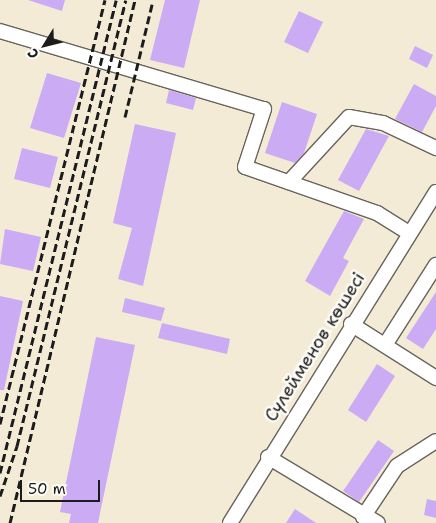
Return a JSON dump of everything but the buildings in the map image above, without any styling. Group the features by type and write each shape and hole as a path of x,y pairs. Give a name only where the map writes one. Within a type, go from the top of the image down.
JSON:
{"street":[{"path":"0,31 264,109 245,167 377,213 409,233"},
{"path":"289,182 348,117 383,123 436,148"},
{"name":"Сүлейменов көшесі","path":"230,523 268,457 436,192"},
{"path":"385,345 436,265"},
{"path":"351,324 436,378"},
{"path":"363,517 397,466 436,441"},
{"path":"268,457 363,517 378,523"}],"railway":[{"path":"0,424 105,0"},
{"path":"0,473 116,0"},
{"path":"0,496 17,446 126,0"},
{"path":"10,523 135,0"},
{"path":"125,117 153,0"}]}
